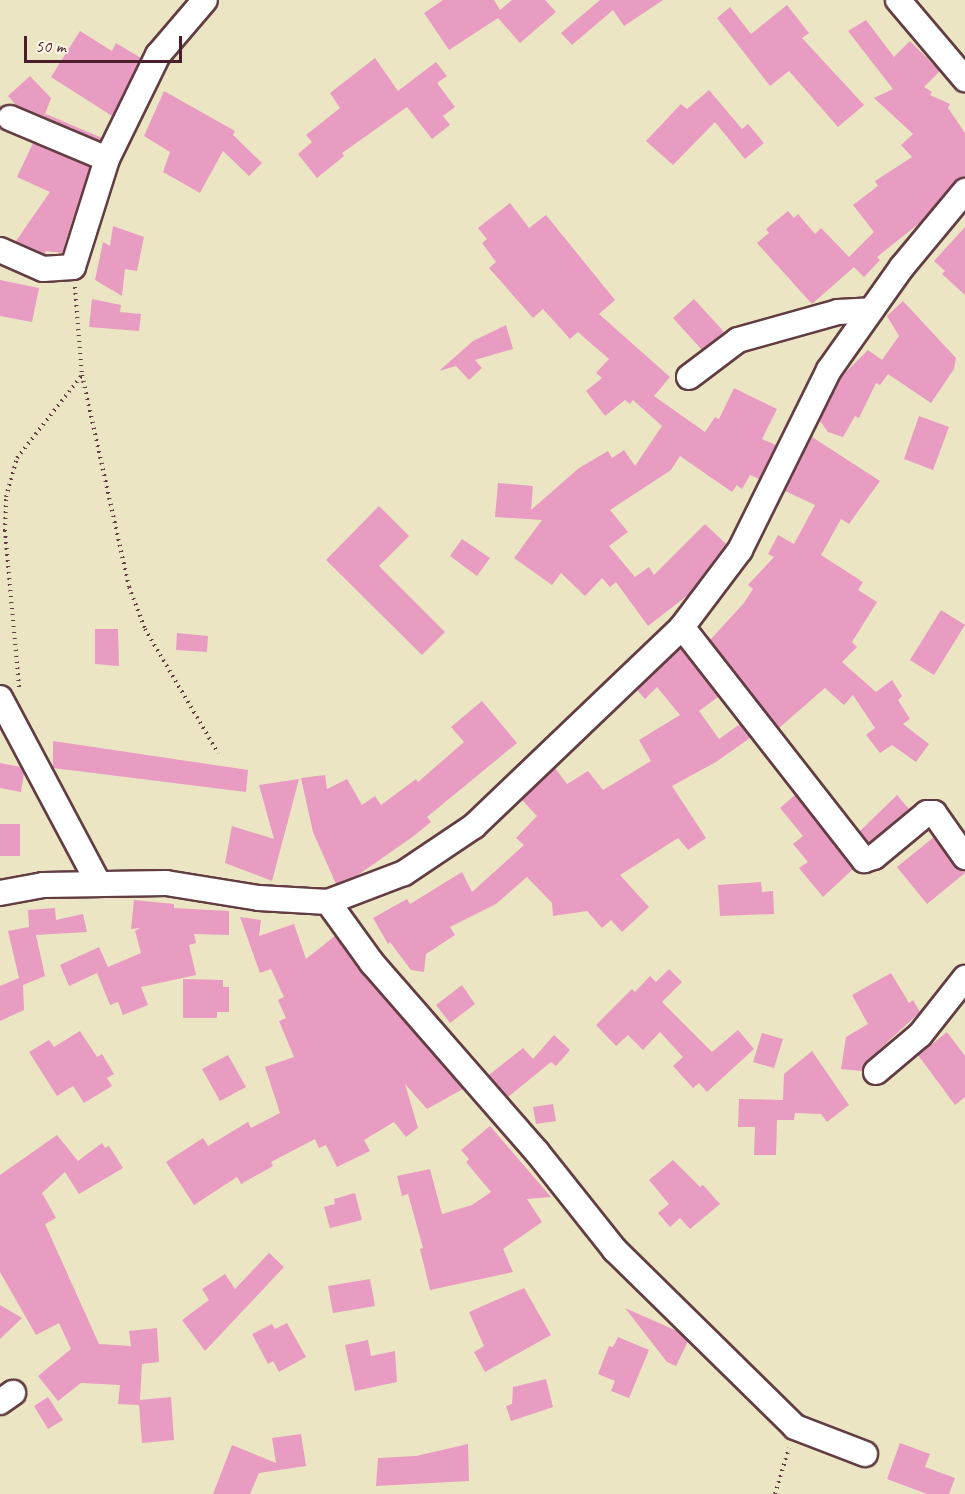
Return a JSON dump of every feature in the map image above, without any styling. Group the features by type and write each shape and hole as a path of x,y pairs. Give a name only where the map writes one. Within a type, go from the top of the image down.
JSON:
{"street":[{"path":"0,250 43,269 73,267 107,159 158,55 205,0"},
{"path":"898,0 965,79"},
{"path":"10,118 107,159"},
{"path":"0,893 43,885 98,882 166,883 260,898 328,902 404,873 474,826 682,627 740,550 829,370 871,310 965,191"},
{"path":"689,377 738,340 838,312 871,310"},
{"path":"682,627 864,860 874,857 927,813 934,813 965,857"},
{"path":"10,695 98,882"},
{"path":"328,902 372,963 537,1152 615,1250 795,1427 865,1454"},
{"path":"876,1072 920,1035 965,978"}],"path":[{"path":"73,267 82,375 129,587 145,629 218,753"},
{"path":"10,695 6,497 17,458 82,375"},
{"path":"775,1494 795,1427"}],"building":[{"path":"443,0 494,0 500,10 512,0 545,0 556,12 520,43 498,18 449,50 424,13"},
{"path":"600,0 663,0 624,26 613,10 572,45 561,33"},
{"path":"787,5 809,33 802,38 864,105 838,127 789,71 770,86 717,18 730,7 751,34"},
{"path":"866,20 894,57 910,41 940,71 924,87 932,92 930,95 950,104 948,108 965,133 965,176 954,182 922,221 877,257 880,260 864,277 854,267 812,304 757,243 769,233 766,229 788,211 794,218 798,214 815,234 821,228 849,257 874,232 853,205 878,186 875,181 912,157 901,145 913,134 874,98 893,89 848,31"},
{"path":"80,31 112,51 116,43 141,58 112,116 51,77"},
{"path":"375,58 398,91 436,62 447,76 437,83 455,107 443,116 450,125 432,139 407,107 342,153 344,156 317,178 298,154 312,142 306,135 340,108 330,93"},
{"path":"30,76 51,98 44,117 16,105 8,96"},
{"path":"709,90 742,129 748,124 764,143 745,159 715,122 673,165 646,141 681,104 687,109"},
{"path":"164,91 235,131 233,135 262,163 249,176 223,151 200,193 163,172 170,152 144,136"},
{"path":"46,114 102,138 100,141 44,117"},
{"path":"33,143 90,167 62,253 46,251 45,254 16,241 50,192 17,177"},
{"path":"510,203 529,228 546,215 615,300 599,314 670,377 654,396 705,432 715,417 719,419 734,388 777,409 762,439 776,445 759,479 750,475 742,489 737,485 732,492 680,456 671,470 610,510 628,532 609,546 635,577 649,567 654,575 705,524 726,544 688,595 648,626 616,582 610,587 602,578 585,596 561,573 552,585 514,558 542,520 495,517 498,483 533,486 531,510 579,468 608,451 612,458 624,450 635,466 662,426 633,400 630,404 625,400 605,416 586,391 602,378 596,373 609,359 578,332 570,339 543,309 533,318 489,268 496,262 482,243 487,239 478,228"},
{"path":"113,226 144,237 137,271 125,269 122,296 95,280 103,242 110,246"},
{"path":"965,227 965,295 942,274 945,271 934,261"},
{"path":"0,280 39,288 32,322 0,316"},
{"path":"92,299 121,305 120,312 141,314 139,331 89,327"},
{"path":"694,299 724,332 702,350 673,318"},
{"path":"903,301 956,358 954,369 931,403 888,374 880,385 876,383 859,418 855,416 843,437 828,432 820,421 841,377 868,350 882,360 899,336 887,316"},
{"path":"506,325 513,349 475,360 482,368 469,380 456,366 439,371 473,341"},
{"path":"919,416 949,427 933,470 904,459"},
{"path":"812,437 880,481 849,524 841,519 821,555 863,582 858,590 877,602 852,642 857,647 842,662 876,692 892,680 902,696 898,700 910,719 903,724 929,744 916,762 892,745 880,753 866,735 875,728 853,695 844,705 825,688 779,728 710,640 744,603 753,589 748,585 774,557 768,554 778,535 794,544 815,505 785,491"},
{"path":"379,506 409,536 379,566 445,632 422,655 326,560"},
{"path":"462,539 490,558 477,576 450,556"},
{"path":"941,610 965,625 934,675 910,660"},
{"path":"95,629 118,629 119,666 95,664"},
{"path":"177,633 208,636 207,652 176,650"},
{"path":"680,648 718,697 699,711 719,739 740,724 750,738 716,762 672,786 706,838 688,850 678,838 620,875 649,907 622,932 611,920 602,928 587,911 553,916 552,903 527,877 496,904 450,927 455,935 426,954 424,972 411,970 390,942 388,944 373,918 407,899 410,904 462,872 472,892 524,845 516,838 537,816 522,800 555,768 567,784 588,771 603,790 651,761 639,740 680,715 657,687 645,699 637,690"},
{"path":"482,701 517,743 427,817 431,822 411,838 355,877 336,884 313,832 301,778 325,775 327,789 347,779 362,805 375,796 381,805 416,779 418,782 464,742 451,727"},
{"path":"53,741 248,770 246,792 53,768"},
{"path":"0,763 21,767 24,773 21,792 0,788"},
{"path":"299,779 272,881 225,863 232,826 274,839 259,785"},
{"path":"795,795 853,869 823,897 799,868 808,862 793,844 803,836 780,808"},
{"path":"897,795 909,809 869,843 860,831"},
{"path":"0,824 20,824 20,856 0,856"},
{"path":"934,837 953,865 965,873 927,904 897,867"},
{"path":"761,882 762,892 773,891 774,914 720,916 718,885"},
{"path":"134,900 174,904 174,908 229,911 229,935 194,934 196,943 189,945 196,975 141,987 148,1005 123,1015 118,1002 110,1005 97,973 69,986 60,965 99,947 108,967 141,953 135,931 140,928 131,929"},
{"path":"55,908 56,920 83,914 87,932 36,935 45,976 23,985 24,1010 0,1021 0,986 19,978 8,931 29,927 28,910"},
{"path":"240,917 261,920 259,936 294,924 306,959 335,936 361,972 463,1089 427,1109 405,1084 418,1128 406,1137 394,1122 364,1140 370,1151 337,1167 326,1145 319,1148 315,1139 271,1162 273,1166 241,1184 237,1177 194,1205 166,1162 203,1138 208,1146 248,1122 251,1128 280,1113 265,1067 294,1057 279,1021 286,1018 278,1000 284,997 271,969 260,973"},
{"path":"669,969 682,982 662,1002 712,1052 738,1030 754,1049 707,1092 699,1083 693,1088 673,1066 683,1057 660,1032 643,1050 628,1035 616,1046 596,1025 632,989 635,992 650,976 656,982"},
{"path":"891,973 909,1003 913,1000 920,1012 867,1061 862,1071 841,1069 846,1037 868,1024 852,995"},
{"path":"183,979 223,980 223,987 229,987 229,1012 217,1012 217,1018 183,1018"},
{"path":"462,985 475,1004 450,1023 436,1005"},
{"path":"80,1031 97,1057 102,1054 114,1074 107,1078 112,1086 84,1103 73,1086 57,1096 29,1052 49,1040 54,1047"},
{"path":"947,1032 965,1056 965,1097 955,1105 918,1055"},
{"path":"762,1033 783,1039 774,1068 753,1062"},
{"path":"554,1035 570,1050 556,1066 551,1062 508,1097 489,1075 523,1048 533,1059"},
{"path":"812,1051 849,1105 827,1122 821,1114 795,1113 794,1120 777,1120 776,1155 754,1155 755,1127 738,1127 739,1099 783,1100 784,1074"},
{"path":"228,1055 246,1087 220,1101 202,1069"},
{"path":"553,1104 556,1121 536,1124 533,1107"},
{"path":"490,1126 551,1197 527,1199 542,1222 503,1249 513,1272 430,1290 420,1249 423,1248 408,1194 402,1196 397,1176 430,1169 442,1214 472,1205 491,1192 466,1162 469,1159 461,1150"},
{"path":"57,1135 78,1161 102,1143 105,1148 109,1146 123,1168 79,1194 65,1172 42,1193 56,1218 45,1224 99,1344 131,1346 129,1331 157,1328 159,1362 142,1364 140,1400 171,1397 174,1440 142,1443 139,1405 118,1404 120,1385 81,1383 58,1401 38,1376 71,1349 59,1323 36,1335 0,1272 0,1175"},
{"path":"673,1160 700,1187 703,1185 720,1204 690,1229 680,1218 670,1227 658,1213 669,1204 649,1180"},
{"path":"355,1193 362,1220 330,1228 324,1207 335,1204 334,1199"},
{"path":"269,1253 284,1267 205,1351 182,1320 209,1300 202,1289 225,1274 235,1289"},
{"path":"370,1279 375,1306 333,1313 328,1286"},
{"path":"524,1288 551,1335 485,1372 474,1352 484,1346 469,1312"},
{"path":"0,1305 22,1318 0,1339"},
{"path":"625,1308 677,1331 688,1341 676,1366 667,1362"},
{"path":"287,1323 306,1357 279,1372 273,1361 268,1364 252,1334 272,1324 275,1329"},
{"path":"618,1337 649,1350 629,1398 611,1391 615,1381 598,1374 609,1346 613,1347"},
{"path":"368,1340 371,1356 395,1351 397,1382 355,1391 345,1345"},
{"path":"546,1379 553,1407 511,1421 506,1406 512,1404 513,1387"},
{"path":"48,1397 63,1420 48,1429 34,1406"},
{"path":"301,1434 306,1466 259,1473 250,1494 213,1494 232,1445 276,1463 272,1438"},
{"path":"900,1443 930,1454 925,1467 955,1478 949,1494 927,1494 887,1479"},
{"path":"468,1444 469,1481 376,1486 378,1458 416,1456"}]}
